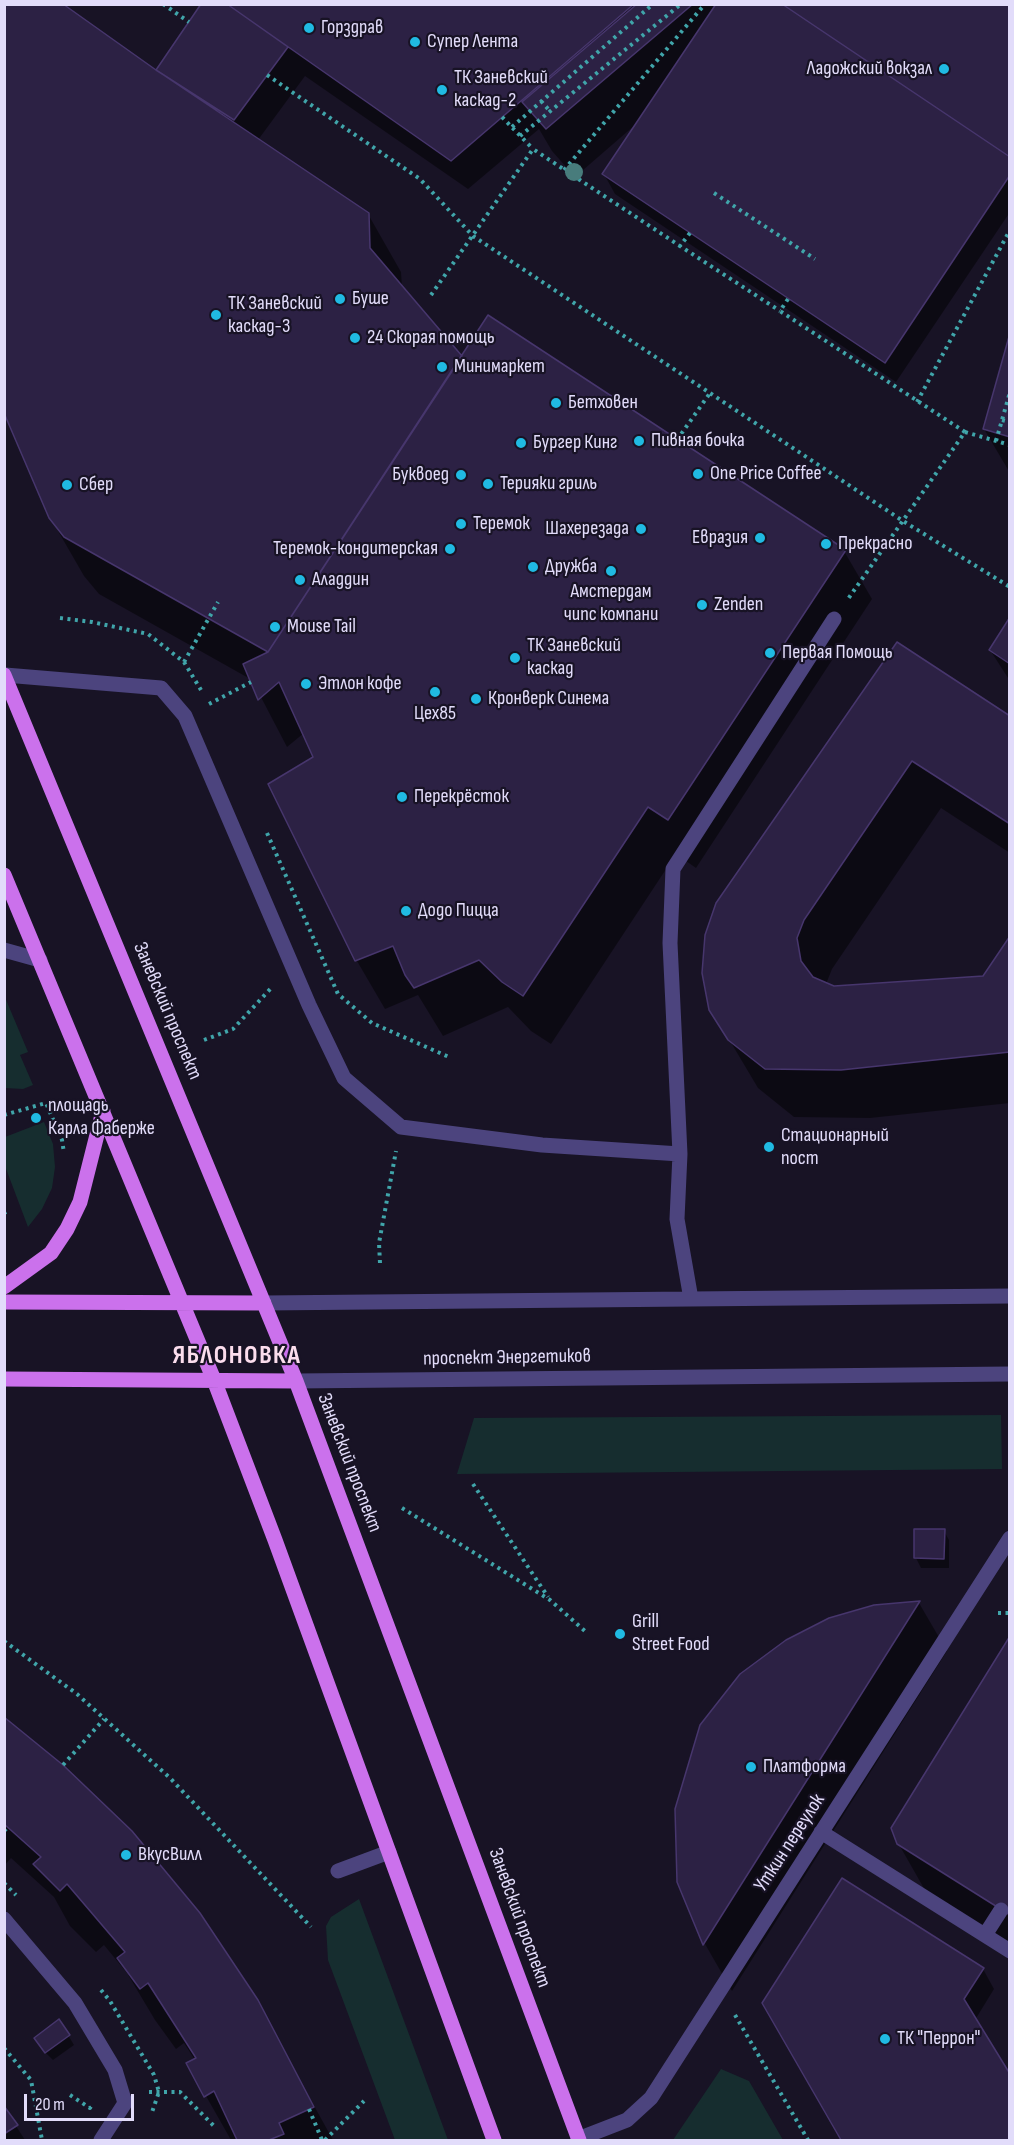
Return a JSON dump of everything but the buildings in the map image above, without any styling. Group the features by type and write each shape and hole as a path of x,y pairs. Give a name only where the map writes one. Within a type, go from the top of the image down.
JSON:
{"main road":[{"name":"Заневский проспект","path":"5,675 296,1381 578,2140"},
{"path":"4,874 214,1380 494,2140"},
{"path":"4,1287 51,1252 67,1229 80,1202 103,1111"},
{"path":"4,1302 264,1303"},
{"name":"проспект Энергетиков","path":"4,1379 296,1381"}],"street":[{"path":"691,1299 677,1219 680,1154 670,942 673,869 834,619"},
{"path":"5,675 161,688 185,716 292,966 344,1078 400,1127 542,1145 680,1154"},
{"path":"4,950 40,960"},
{"path":"264,1303 1010,1296"},
{"name":"проспект Энергетиков","path":"296,1381 1010,1374"},
{"name":"Уткин переулок","path":"578,2140 627,2120 651,2098 1010,1538"},
{"path":"821,1832 985,1935 1008,1947"},
{"path":"338,1871 388,1852"},
{"path":"985,1935 1001,1910"},
{"path":"4,1919 75,2003 115,2070 125,2103 101,2140"}],"path":[{"path":"163,4 189,22"},
{"path":"512,127 653,4"},
{"path":"520,136 681,4"},
{"path":"564,170 705,4"},
{"path":"267,75 420,179 473,236 903,521 1010,587"},
{"path":"541,101 549,110"},
{"path":"502,117 533,149 917,402 965,432 1010,445"},
{"path":"431,295 533,149"},
{"path":"714,193 815,260"},
{"path":"917,402 1010,230"},
{"path":"680,246 690,233"},
{"path":"780,311 788,299"},
{"path":"996,441 1010,392"},
{"path":"677,440 710,393"},
{"path":"1002,420 1010,422"},
{"path":"834,619 965,432"},
{"path":"184,662 218,602"},
{"path":"209,704 251,682"},
{"path":"204,1040 233,1029 292,966 318,946 338,994 372,1023 449,1057"},
{"path":"4,1115 46,1103 62,1140 64,1161"},
{"path":"380,1263 379,1243 400,1127"},
{"path":"4,1212 7,1218 4,1216"},
{"path":"473,1484 550,1600"},
{"path":"402,1508 550,1600 585,1631"},
{"path":"998,1613 1010,1613"},
{"path":"4,1641 77,1694 170,1778 311,1927"},
{"path":"63,1765 104,1719"},
{"path":"746,2034 808,2140"},
{"path":"4,2048 31,2080 42,2140"},
{"path":"309,2109 324,2140 364,2101"}],"green space":[{"path":"4,995 28,1052 20,1055 33,1085 23,1089 5,1088"},
{"path":"44,1122 53,1144 55,1167 52,1188 42,1209 28,1227 5,1166 5,1137"},
{"path":"1001,1415 1002,1469 457,1474 474,1418"},
{"path":"359,1899 448,2140 395,2140 328,1960 326,1926 331,1917"},
{"path":"721,2069 749,2081 783,2140 673,2140"}],"place":[{"name":"Горздрав","path":"309,28"},
{"name":"Супер Лента","path":"415,42"},
{"name":"Ладожский вокзал","path":"944,69"},
{"name":"ТК Заневский каскад-2","path":"442,90"},
{"name":"Буше","path":"340,299"},
{"name":"ТК Заневский каскад-3","path":"216,315"},
{"name":"24 Скорая помощь","path":"355,338"},
{"name":"Минимаркет","path":"442,367"},
{"name":"Бетховен","path":"556,403"},
{"name":"Пивная бочка","path":"639,441"},
{"name":"Бургер Кинг","path":"521,443"},
{"name":"One Price Coffee","path":"698,474"},
{"name":"Буквоед","path":"461,475"},
{"name":"Терияки гриль","path":"488,484"},
{"name":"Сбер","path":"67,485"},
{"name":"Теремок","path":"461,524"},
{"name":"Шахерезада","path":"641,529"},
{"name":"Евразия","path":"760,538"},
{"name":"Прекрасно","path":"826,544"},
{"name":"Теремок-кондитерская","path":"450,549"},
{"name":"Дружба","path":"533,567"},
{"name":"Амстердам чипс компани","path":"611,571"},
{"name":"Аладдин","path":"300,580"},
{"name":"Zenden","path":"702,605"},
{"name":"Mouse Tail","path":"275,627"},
{"name":"Первая Помощь","path":"770,653"},
{"name":"ТК Заневский каскад","path":"515,658"},
{"name":"Этлон кофе","path":"306,684"},
{"name":"Цех85","path":"435,692"},
{"name":"Кронверк Синема","path":"476,699"},
{"name":"Перекрёсток","path":"402,797"},
{"name":"Додо Пицца","path":"406,911"},
{"name":"площадь Карла Фаберже","path":"36,1118"},
{"name":"Стационарный пост","path":"769,1147"},
{"name":"Grill Street Food","path":"620,1634"},
{"name":"Платформа","path":"751,1767"},
{"name":"ВкусВилл","path":"126,1855"},
{"name":"ТК \"Перрон\"","path":"885,2039"}],"district":[{"name":"ЯБЛОНОВКА","path":"237,1356"}]}
